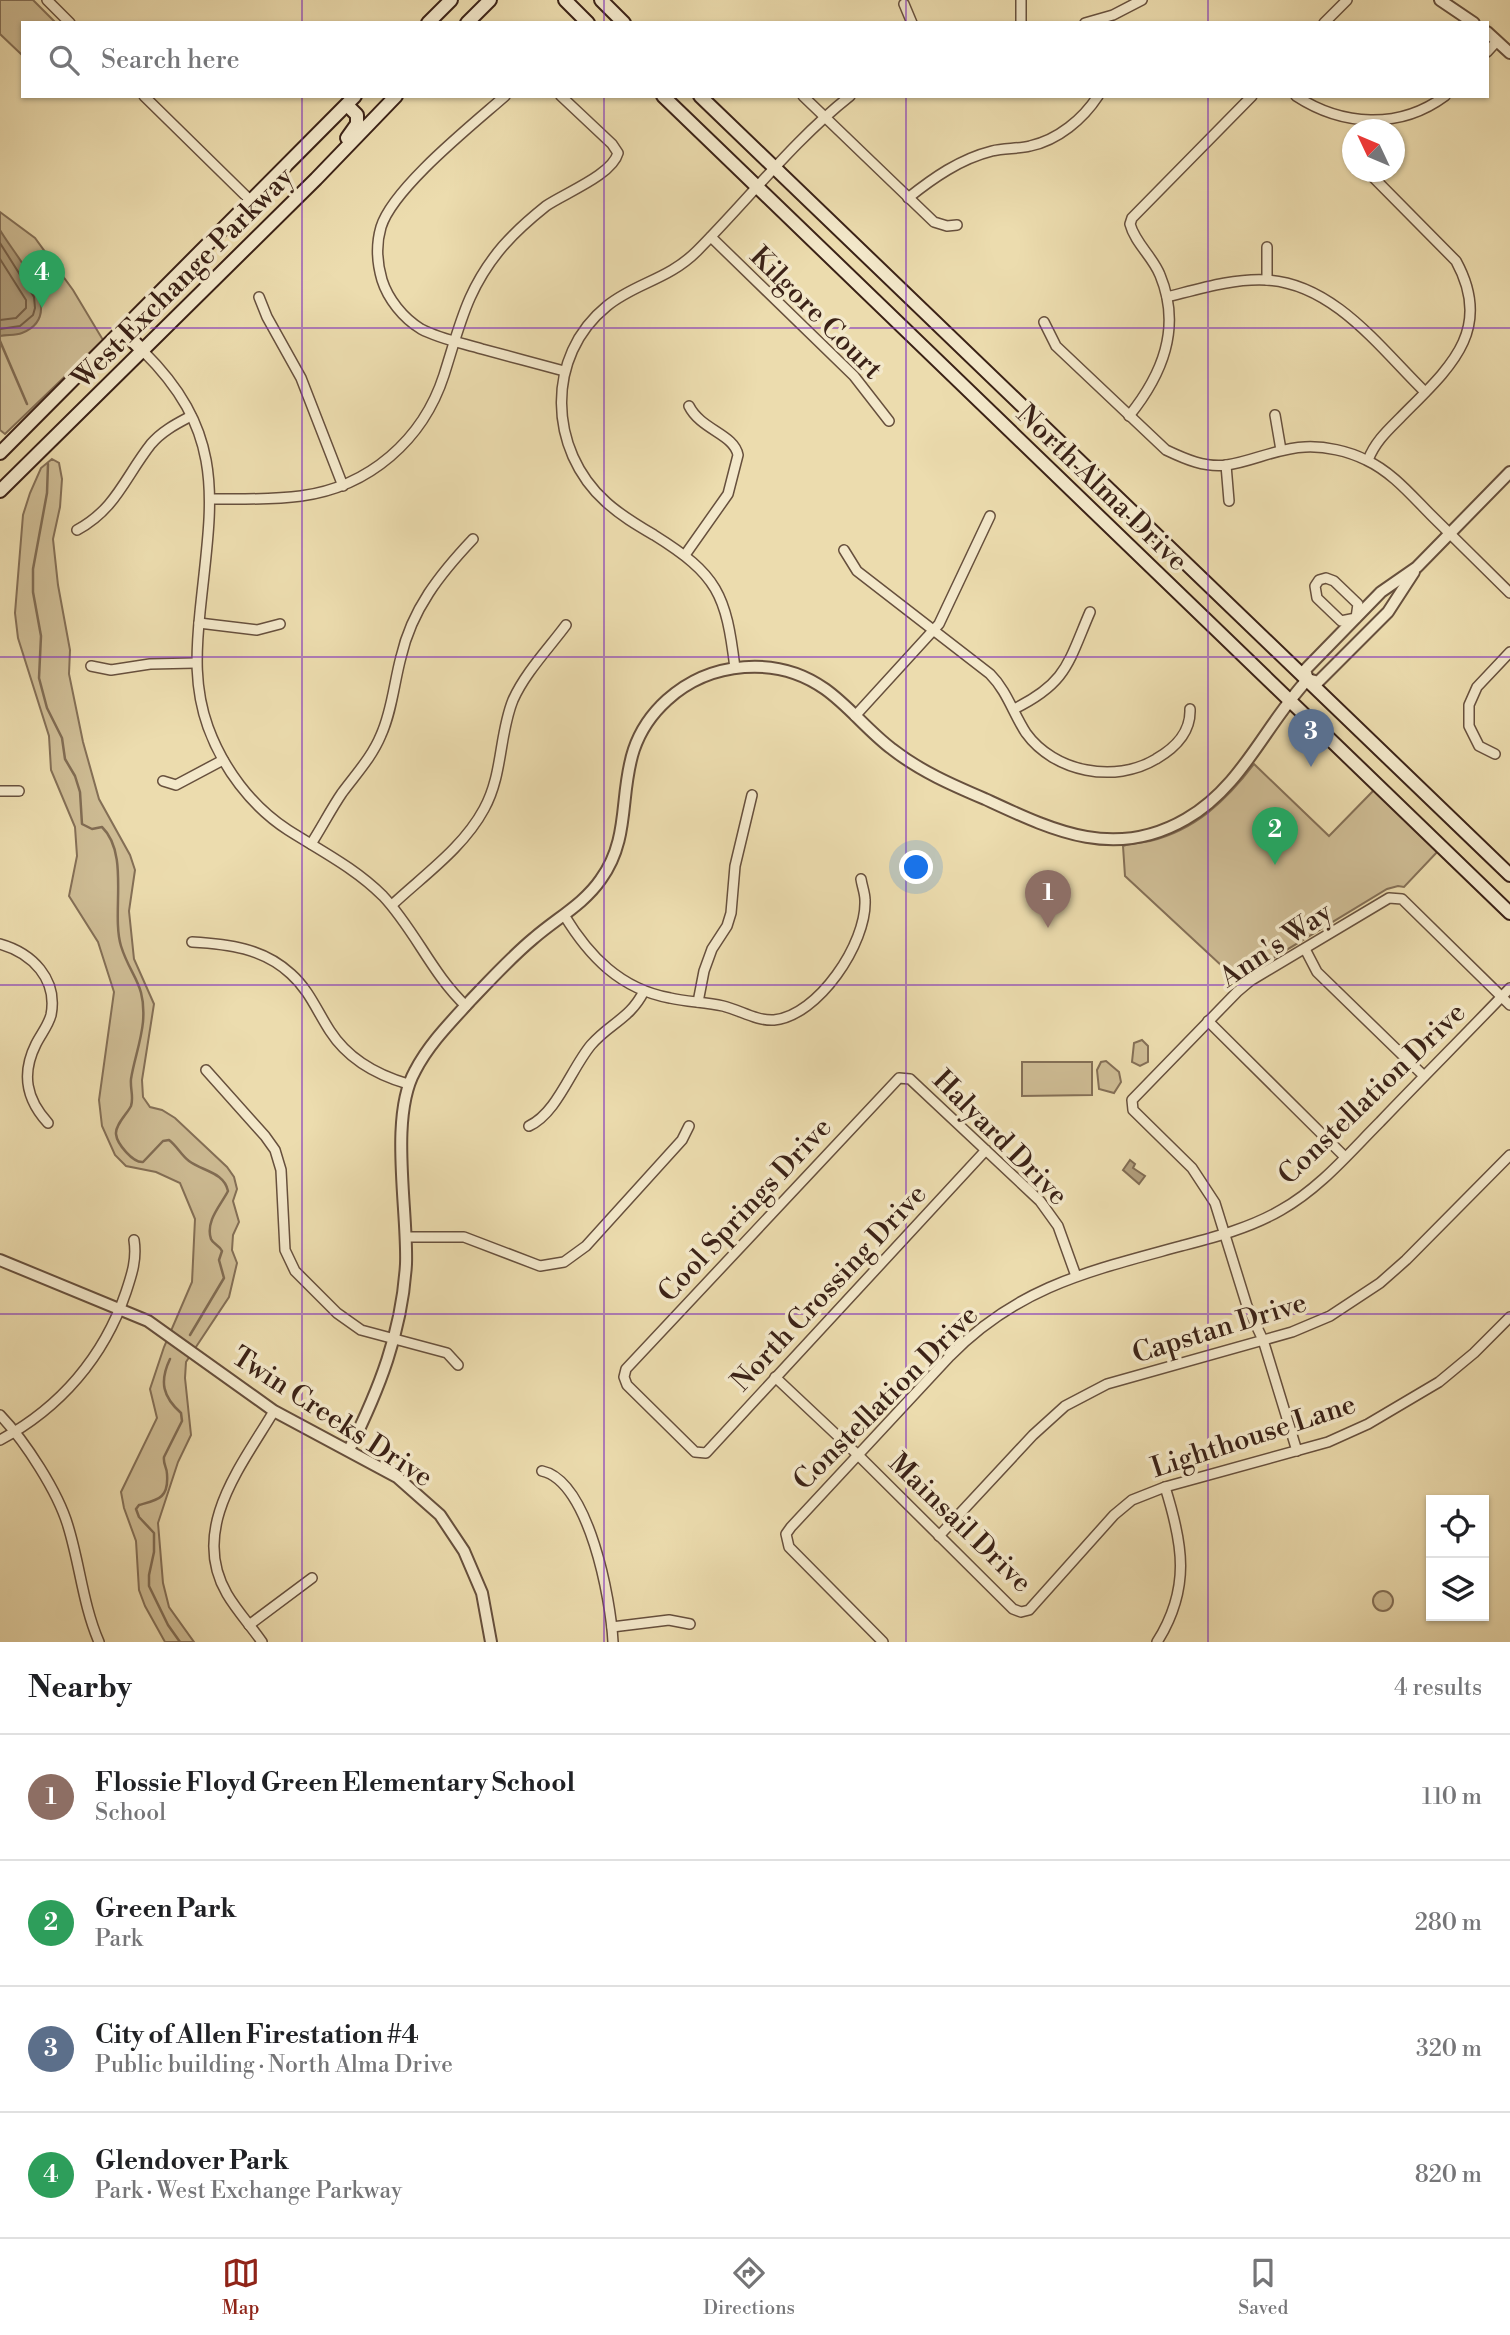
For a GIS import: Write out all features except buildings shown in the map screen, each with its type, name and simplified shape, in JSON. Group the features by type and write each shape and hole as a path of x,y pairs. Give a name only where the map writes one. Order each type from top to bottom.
{"main road":[{"path":"430,21 451,0"},
{"path":"469,21 490,0"},
{"path":"565,0 586,21"},
{"path":"601,0 622,21"},
{"name":"West Exchange Parkway","path":"0,491 300,195 394,98"},
{"name":"North Alma Drive","path":"665,98 1510,913"},
{"name":"North Alma Drive","path":"702,98 1510,876"},
{"path":"300,195 311,176 357,124 351,101"},
{"name":"West Exchange Parkway","path":"1,449 351,101"},
{"path":"122,330 143,351"}],"street":[{"path":"47,0 68,21"},
{"path":"1021,0 1021,21"},
{"path":"1114,19 1142,0"},
{"path":"1326,21 1346,0"},
{"path":"1440,0 1471,21"},
{"path":"904,4 911,21"},
{"path":"1489,34 1510,53"},
{"path":"1489,50 1497,41"},
{"path":"146,98 251,201"},
{"path":"503,98 400,194 385,217 379,238 380,271 391,299 406,317 420,328 453,341 564,371"},
{"path":"211,499 299,497 343,486 385,462 404,444 423,421 439,389 470,295 484,271 524,224 548,204 597,175 617,157 618,153 612,144 563,98"},
{"path":"805,98 934,222 947,226 957,225"},
{"path":"735,668 730,629 722,600 702,571 685,555 611,507 585,480 569,451 563,428 561,391 564,371 575,345 601,311 618,298 669,273 695,253 824,118 848,98"},
{"path":"908,198 934,177 966,160 993,150 1029,146 1061,133 1082,116 1096,98"},
{"path":"1129,416 1160,369 1169,321 1167,297 1160,275 1130,224 1250,98"},
{"path":"1299,98 1342,120"},
{"path":"1390,119 1406,116 1442,98"},
{"path":"1368,460 1378,439 1450,366 1462,348 1469,328 1471,300 1466,279 1456,261 1378,182"},
{"name":"Kilgore Court","path":"710,237 854,376 889,421"},
{"path":"1267,247 1267,280"},
{"path":"1167,297 1242,280 1267,280 1303,288 1323,297 1348,316 1425,392"},
{"path":"259,297 267,317 301,378 343,486"},
{"path":"1044,321 1056,346 1166,450 1188,461 1206,465 1226,465 1281,450 1322,447 1348,452 1368,460 1394,478 1510,593"},
{"path":"143,351 172,382 191,416 205,450 210,473 211,499 195,663 203,709 213,741 238,784 257,805 286,829 358,874 392,905 448,988 466,1006"},
{"path":"685,555 728,494 738,455 733,443 699,421 689,406"},
{"path":"1275,415 1281,450"},
{"path":"77,530 106,510 157,439 170,427 191,416"},
{"path":"1226,465 1229,501"},
{"path":"1308,679 1305,670 1381,593 1417,567 1510,472"},
{"path":"855,716 934,630 948,608 990,516"},
{"path":"311,844 341,794 380,738 388,717 403,647 414,618 438,579 473,539"},
{"path":"844,550 857,571 990,674 1004,690 1026,733 1045,752 1073,767 1100,772 1131,769 1153,761 1164,755 1187,730 1191,720 1190,709"},
{"path":"1308,679 1318,682 1370,631 1401,595 1417,567"},
{"path":"1326,578 1334,580 1358,604 1356,618 1341,621 1317,598 1314,590 1316,583 1326,578"},
{"path":"1014,709 1041,695 1059,678 1090,612"},
{"path":"1356,618 1370,631"},
{"path":"199,623 257,630 280,624"},
{"path":"392,905 465,838 480,816 494,786 513,700 566,625"},
{"path":"1495,754 1479,746 1469,726 1469,705 1477,687 1510,652"},
{"path":"91,666 111,670 150,664 195,663"},
{"path":"349,1450 379,1388 395,1340 402,1300 406,1237 402,1128 408,1084 428,1050 466,1006 507,962 592,891 606,871 616,851 627,768 643,728 655,711 680,689 710,674 735,668 763,667 802,676 824,688 890,748 935,776 1056,831 1102,839 1152,834 1187,819 1206,806 1232,781 1288,700 1308,679"},
{"path":"163,782 176,785 223,760"},
{"path":"0,791 19,791"},
{"path":"698,1002 704,971 712,949 727,926 731,913 735,866 752,795"},
{"path":"564,915 597,960 621,979 644,991 726,1007 765,1020 783,1018 803,1009 838,973 853,948 865,900 861,879"},
{"name":"Ann's Way","path":"1226,1234 1206,1186 1192,1168 1133,1110 1131,1104 1134,1097 1250,981 1389,898 1398,897 1502,997"},
{"path":"192,942 244,948 279,965 310,994 330,1031 348,1052 381,1075 408,1084"},
{"path":"0,944 29,957 46,978 50,990 50,1017 34,1047 28,1072 30,1100 48,1123"},
{"path":"1305,949 1317,972 1424,1076"},
{"name":"Constellation Drive","path":"883,1642 789,1547 786,1539 791,1527 965,1341 1016,1304 1045,1288 1076,1276 1226,1234 1290,1205 1317,1185 1510,988"},
{"path":"528,1126 538,1122 549,1110 591,1045 630,1013 644,991"},
{"path":"1502,997 1510,1005"},
{"path":"1208,1021 1345,1157"},
{"path":"206,1070 275,1150 281,1170 285,1250 295,1271 354,1325 369,1333 447,1353 458,1365"},
{"name":"Halyard Drive","path":"903,1077 910,1079 1050,1213 1061,1233 1076,1276"},
{"name":"Cool Springs Drive","path":"702,1454 692,1450 627,1385 624,1377 626,1369 895,1080 903,1077"},
{"path":"406,1237 464,1237 540,1266 564,1262 586,1246 682,1140 689,1126"},
{"name":"North Crossing Drive","path":"702,1454 708,1451 986,1150"},
{"name":"Capstan Drive","path":"939,1536 1051,1416 1083,1394 1107,1384 1292,1332 1330,1316 1380,1283 1510,1155"},
{"path":"1226,1234 1247,1306 1263,1340 1297,1451"},
{"path":"0,1440 45,1412 84,1371 101,1347 120,1308 134,1266 134,1240"},
{"name":"Twin Creeks Drive","path":"0,1260 120,1308 163,1330 274,1411 397,1477 440,1516 464,1551 477,1577 488,1615 491,1642"},
{"name":"Lighthouse Lane","path":"1025,1612 1125,1504 1142,1494 1328,1442 1368,1424 1420,1394 1460,1365 1510,1317"},
{"name":"Mainsail Drive","path":"775,1377 1013,1609 1025,1612"},
{"path":"262,1642 226,1592 218,1571 215,1524 228,1487 274,1411"},
{"path":"0,1415 15,1432 50,1487 64,1516 96,1641"},
{"path":"541,1471 552,1474 565,1484 585,1522 599,1559 613,1642"},
{"path":"1157,1642 1172,1614 1180,1586 1182,1558 1177,1526 1165,1487"},
{"path":"249,1625 312,1578"},
{"path":"612,1626 669,1620 690,1624"}],"shaded area":[{"path":"0,0 33,0 54,21 21,21 21,54 0,34"},
{"path":"0,212 35,238 73,290 103,340 5,434 0,430"},
{"path":"52,459 59,463 62,479 60,507 53,539 70,650 69,674 83,742 99,799 130,855 135,870 129,911 134,959 154,1004 142,1080 143,1097 150,1107 175,1118 227,1167 234,1177 237,1189 233,1201 239,1222 233,1235 232,1250 237,1263 229,1297 186,1362 191,1435 178,1462 158,1523 163,1583 169,1607 194,1642 165,1642 145,1606 139,1590 136,1541 121,1492 157,1418 150,1389 164,1347 192,1282 195,1219 180,1183 156,1172 126,1166 115,1155 102,1126 99,1100 114,992 98,942 69,896 77,856 75,827 51,770 49,736 18,638 15,613 23,515 41,468"},
{"path":"1254,764 1329,836 1375,789 1439,850 1404,887 1387,889 1237,980 1125,876 1123,846 1166,836 1196,821 1233,790"},
{"path":"1142,1040 1148,1046 1148,1062 1140,1066 1132,1062 1134,1043"},
{"path":"1106,1061 1119,1072 1121,1082 1114,1093 1099,1089 1097,1070 1101,1062"},
{"path":"1022,1062 1092,1062 1092,1095 1022,1096"},
{"path":"1383,1591 1390,1594 1393,1601 1390,1608 1383,1611 1376,1608 1373,1601 1376,1594"}],"water":[{"path":"0,230 34,284 40,299 41,312 35,324 22,333 0,336"},
{"path":"1130,1160 1135,1164 1133,1168 1145,1176 1139,1184 1123,1170"}],"waterway":[{"path":"0,341 27,404"},
{"path":"48,464 47,493 33,569 33,592 41,636 39,678 47,708 62,738 65,759 80,792 82,824 92,829 102,827 115,852 118,868 118,933 142,998 142,1029 131,1079 132,1103 117,1127 116,1134 126,1152 143,1162 163,1141 169,1140 189,1161 222,1180 228,1191 210,1226 212,1241 222,1251 219,1260 224,1278 190,1335"},
{"path":"170,1359 165,1375 165,1389 170,1401 181,1413 182,1421 164,1457 167,1472 164,1493 156,1500 139,1505 136,1509 139,1517 154,1533 149,1586 168,1625 180,1642"}],"place":[{"name":"Glendover Park","path":"42,308"},
{"name":"City of Allen Firestation #4","path":"1311,767"},
{"name":"Green Park","path":"1275,865"},
{"name":"Flossie Floyd Green Elementary School","path":"1048,928"}]}
